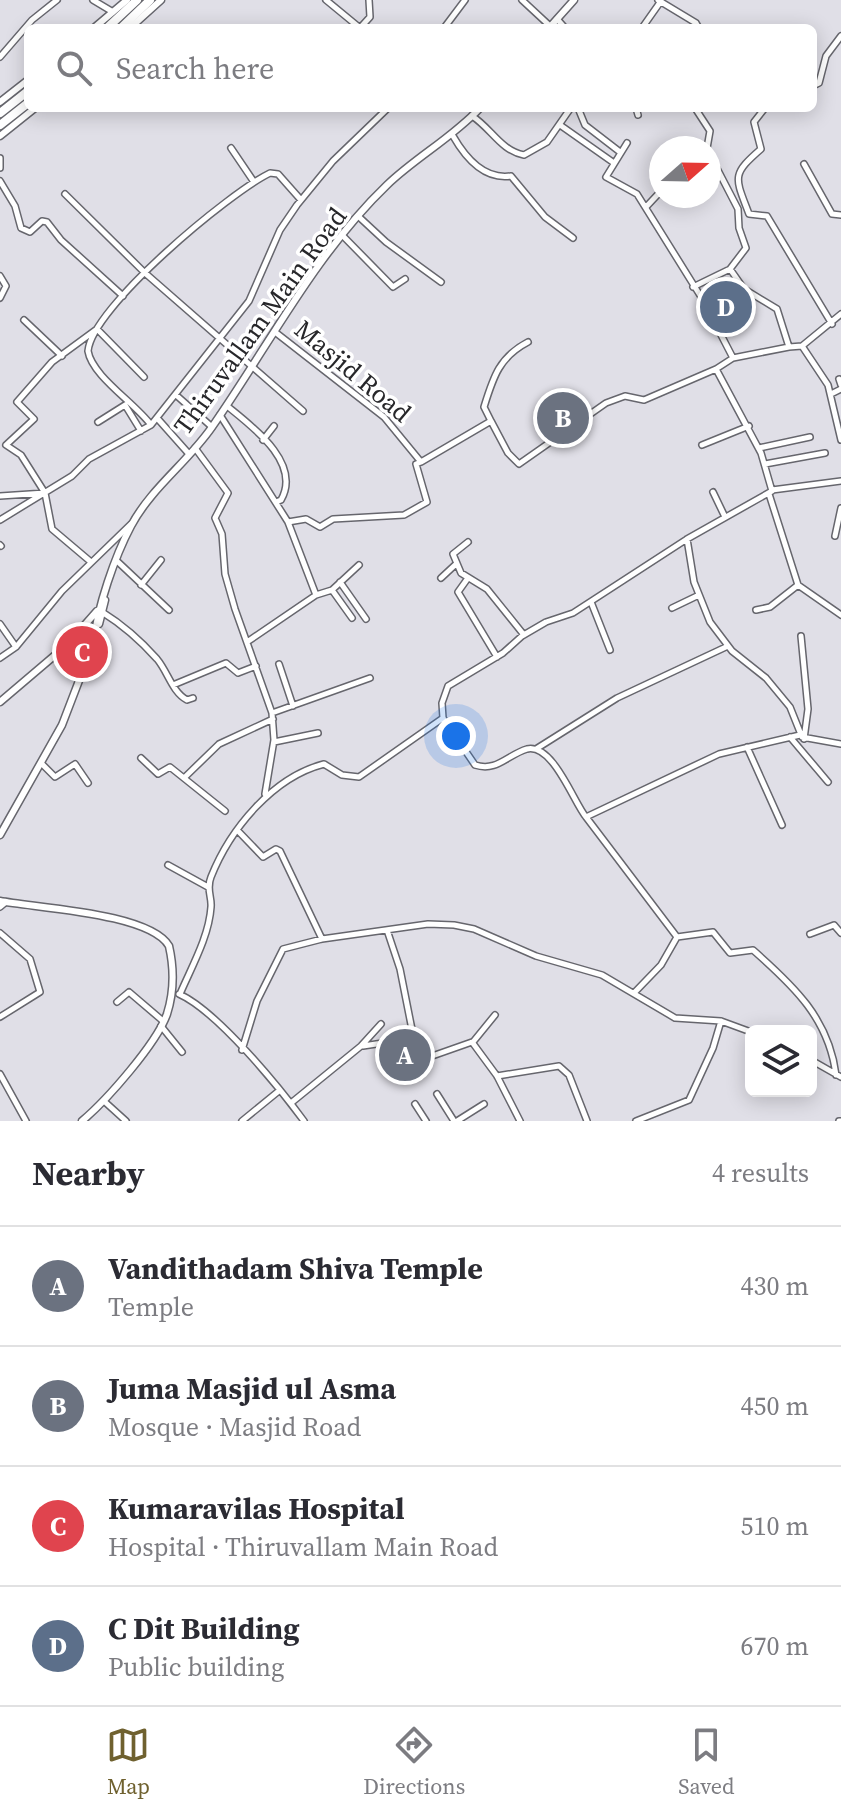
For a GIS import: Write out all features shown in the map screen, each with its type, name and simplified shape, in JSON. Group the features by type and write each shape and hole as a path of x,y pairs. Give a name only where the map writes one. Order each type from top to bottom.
{"highway":[{"path":"111,24 137,0"},
{"path":"125,24 150,0"},
{"path":"0,113 24,94"},
{"path":"0,125 24,106"}],"main road":[{"path":"99,24 127,0"},
{"path":"134,24 161,0"},
{"path":"552,24 574,0"},
{"path":"0,102 24,83"},
{"path":"0,136 30,112"},
{"name":"Thiruvallam Main Road","path":"0,835 62,725 94,641 100,612 132,524 212,427 358,216 387,185 453,136 476,112"},
{"path":"0,702 67,645 100,612"},
{"path":"2,903 111,918 160,936 169,946 176,994 162,1023 105,1102 82,1121"}],"street":[{"path":"29,24 57,0"},
{"path":"93,0 113,12"},
{"path":"326,0 355,24"},
{"path":"364,24 370,17 369,0"},
{"path":"447,24 465,0"},
{"path":"522,0 546,24"},
{"path":"645,24 659,1 693,24"},
{"path":"557,19 561,24"},
{"path":"0,57 24,29"},
{"path":"817,84 826,56 841,36"},
{"path":"0,520 45,493 89,459 151,425 249,301 280,230 301,200 343,151 384,112"},
{"path":"472,116 493,129 504,146 521,155 544,145 569,112"},
{"path":"575,112 585,125 620,152"},
{"path":"698,112 710,131 710,136"},
{"path":"762,112 754,122 761,149 737,173 749,214 767,216 832,324"},
{"path":"560,125 614,163"},
{"path":"453,136 464,155 487,173 500,178 511,176 545,217 573,238"},
{"path":"627,143 606,177 637,194 720,329 733,358"},
{"path":"231,148 254,182"},
{"path":"0,158 0,168"},
{"path":"804,164 832,214 841,215"},
{"path":"91,562 52,529 45,493 21,455 6,445 34,419 17,402 52,362 97,329 145,273 208,215 254,182 274,173 301,200"},
{"path":"693,287 730,269 743,256 746,245 739,228 737,206 721,176"},
{"path":"0,181 15,206 21,228 30,232 42,221 47,222 61,240 124,297"},
{"path":"65,194 145,273 303,411"},
{"path":"646,207 649,204"},
{"path":"358,216 386,242 441,282"},
{"path":"343,236 393,287 405,279"},
{"path":"730,269 744,289 777,309 789,347"},
{"path":"0,276 6,286 0,298"},
{"path":"528,342 507,353 494,375 484,407 508,453 519,464 606,403 625,396 644,400 716,369 733,358 802,346 841,314"},
{"path":"24,320 62,356"},
{"path":"97,329 144,377"},
{"path":"97,329 88,346 90,360 139,407 151,425"},
{"name":"Masjid Road","path":"275,332 335,382 384,417 421,462"},
{"path":"802,346 831,394 841,440"},
{"path":"716,369 759,448 798,585 841,615"},
{"path":"831,394 840,384"},
{"path":"176,395 212,427"},
{"path":"98,422 125,405 141,431"},
{"path":"227,406 281,457 287,483 281,500 276,502"},
{"path":"220,415 288,522 316,595"},
{"path":"157,418 192,451 228,493 215,518 223,534 225,574 272,716 273,742 265,795"},
{"path":"288,522 306,519 320,527 333,519 404,515 427,502 416,464 491,421"},
{"path":"263,440 274,426"},
{"path":"702,445 749,426"},
{"path":"759,448 810,437"},
{"path":"765,464 825,453"},
{"path":"677,937 586,817 563,775 535,750 527,749 493,767 475,765 443,718 442,703 448,686 497,657 524,635 591,602 687,539 771,492 841,481"},
{"path":"713,492 725,517"},
{"path":"0,496 45,493"},
{"path":"835,536 841,508"},
{"path":"0,658 16,647 91,562 132,524"},
{"path":"687,539 699,595 710,622 728,646 766,678 790,707 802,737"},
{"path":"468,542 454,552 455,565 468,578 487,589 524,635"},
{"path":"141,585 161,560"},
{"path":"118,562 169,610"},
{"path":"247,642 316,595 332,590 359,565"},
{"path":"441,578 455,565"},
{"path":"468,578 458,592 497,657"},
{"path":"340,582 366,619"},
{"path":"756,610 770,607 798,585"},
{"path":"332,590 352,618"},
{"path":"672,608 699,595"},
{"path":"591,602 610,650"},
{"path":"100,612 141,641 183,698 193,698"},
{"path":"0,624 16,647"},
{"path":"801,636 808,709 802,737"},
{"path":"535,750 617,698 728,646"},
{"path":"173,685 226,663 238,673 256,666"},
{"path":"279,664 293,706"},
{"path":"184,778 219,744 293,706 370,678"},
{"path":"304,1121 280,1090 202,1009 176,994 200,947 211,906 208,887 219,861 265,795 302,769 324,764 342,775 359,777 443,718"},
{"path":"273,742 318,733"},
{"path":"790,737 828,782"},
{"path":"586,817 719,754 790,737 841,744"},
{"path":"747,747 782,825"},
{"path":"141,758 158,774 170,767 225,811"},
{"path":"41,763 55,777 75,764 88,783"},
{"path":"239,832 263,857 276,849 280,851 322,939"},
{"path":"168,865 208,887"},
{"path":"242,1050 257,1001 281,951 322,939 428,924 474,929 536,956 602,975 675,1018 721,1021 745,1030"},
{"path":"810,934 834,925 841,933"},
{"path":"387,930 400,969 421,1075"},
{"path":"677,937 712,932 730,953 755,951 807,1000 830,1042 838,1062 839,1076"},
{"path":"0,933 30,959 40,992 0,1017"},
{"path":"634,993 661,965 677,937"},
{"path":"117,1002 129,992 162,1023 182,1052"},
{"path":"418,1061 472,1042 495,1015"},
{"path":"636,1121 689,1100 713,1048 721,1021"},
{"path":"291,1103 359,1048 381,1024"},
{"path":"359,1048 396,1041"},
{"path":"472,1042 497,1076 520,1121"},
{"path":"817,1063 839,1076"},
{"path":"497,1076 559,1066 569,1075 587,1121"},
{"path":"0,1074 26,1121"},
{"path":"242,1121 280,1090"},
{"path":"437,1094 456,1121 484,1104"},
{"path":"105,1102 126,1121"},
{"path":"415,1104 426,1121"}],"place":[{"name":"C Dit Building","path":"726,307"},
{"name":"Juma Masjid ul Asma","path":"563,418"},
{"name":"Kumaravilas Hospital","path":"82,652"},
{"name":"Vandithadam Shiva Temple","path":"405,1055"}]}
